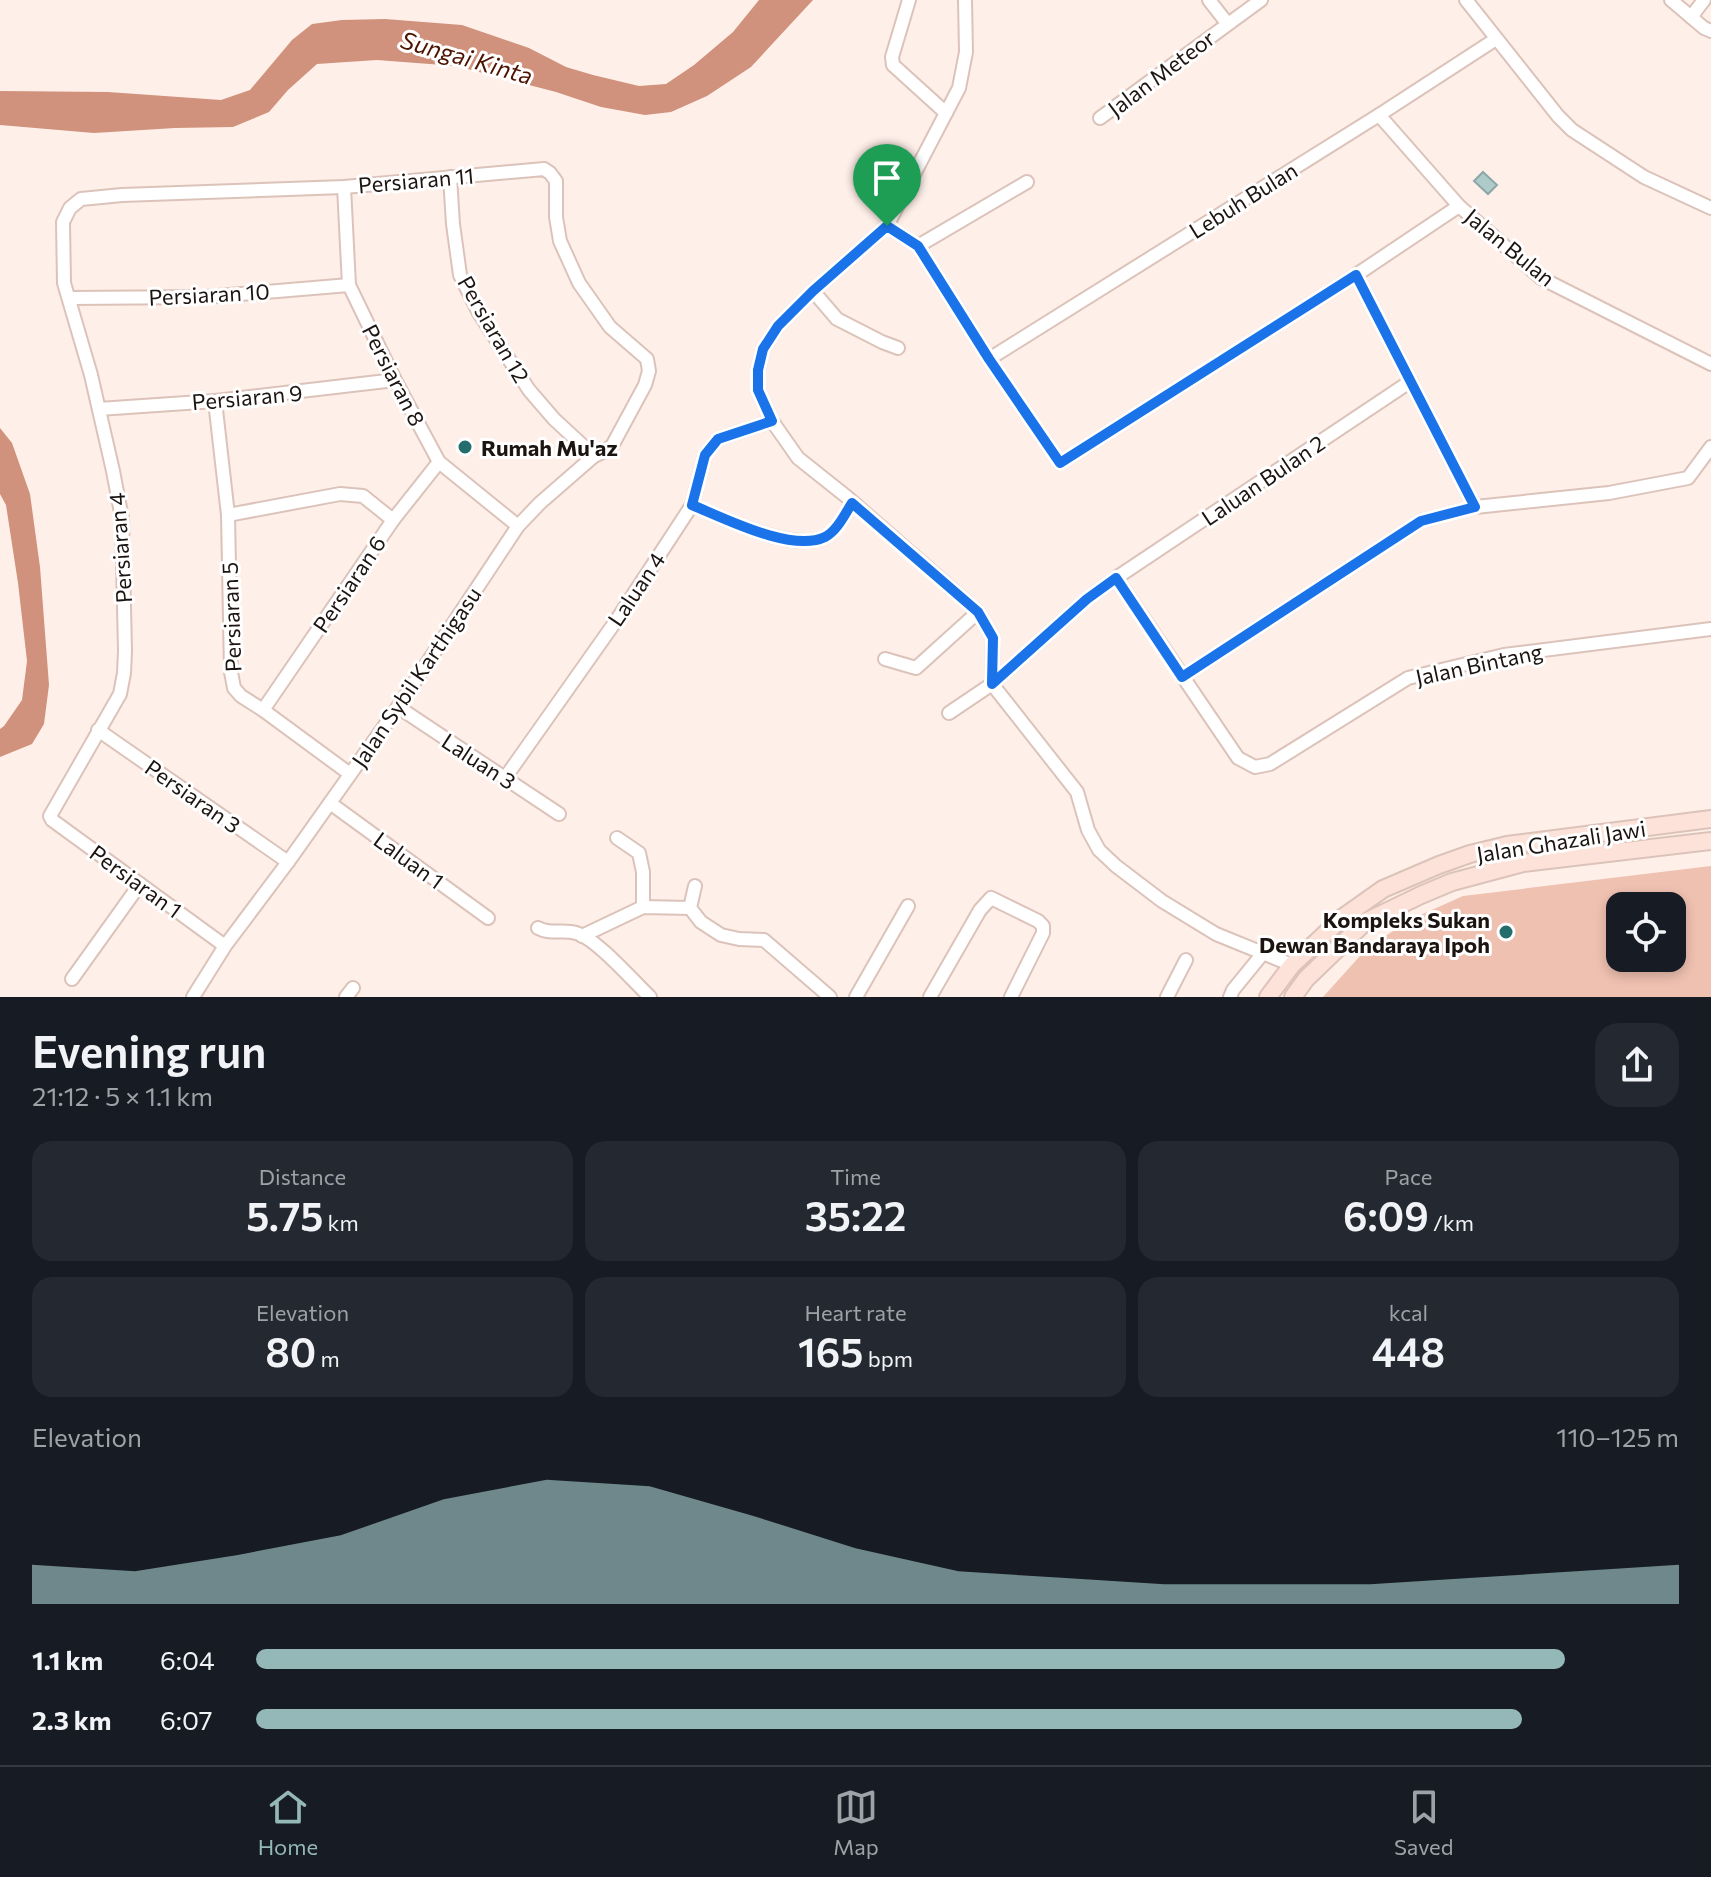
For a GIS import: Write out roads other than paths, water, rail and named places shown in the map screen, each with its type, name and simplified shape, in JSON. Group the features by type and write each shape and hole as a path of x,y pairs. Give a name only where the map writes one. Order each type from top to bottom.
{"main road":[{"name":"Jalan Ghazali Jawi","path":"1268,997 1292,965 1342,918 1383,889 1449,861 1507,845 1711,819"},
{"path":"1684,822 1689,828 1711,827"},
{"name":"Jalan Ghazali Jawi","path":"1293,997 1306,979 1365,922 1452,882 1523,863 1711,841"},
{"path":"1292,965 1307,964 1346,930 1365,922"}],"street":[{"path":"909,0 892,57 893,65 946,113"},
{"path":"965,0 966,52 959,88 887,226 778,326 763,349 758,370 758,390 772,421 798,458 978,612 993,638 992,684 1077,792 1088,830 1099,850 1162,901 1216,934 1292,965"},
{"path":"1209,0 1227,23"},
{"name":"Jalan Meteor","path":"1100,118 1261,0"},
{"path":"1466,0 1572,130 1644,177 1711,208"},
{"path":"1671,0 1711,31"},
{"path":"1691,17 1704,0"},
{"name":"Lebuh Bulan","path":"989,359 1496,39"},
{"name":"Jalan Bulan","path":"1379,115 1459,206 1541,278 1711,364"},
{"name":"Persiaran 11","path":"63,222 70,208 81,199 344,187 544,169 556,181 560,241 579,283 610,327 647,359 649,371"},
{"name":"Persiaran 12","path":"450,177 460,275 479,313 529,390 554,419 594,456"},
{"path":"918,246 1027,182"},
{"name":"Persiaran 8","path":"344,187 349,285 395,380 439,462 518,526"},
{"path":"887,226 918,246 989,359 1060,463 1459,206"},
{"name":"Persiaran 4","path":"51,812 120,694 125,651 122,518 99,409 64,283 63,222"},
{"path":"1356,275 1475,507"},
{"name":"Persiaran 10","path":"69,298 206,297 349,285"},
{"path":"813,291 837,319 898,348"},
{"name":"Jalan Sybil Karthigasu","path":"193,997 225,946 398,707 518,526 594,456 612,446 645,385 649,371"},
{"name":"Persiaran 9","path":"99,409 215,401 395,380"},
{"name":"Laluan Bulan 2","path":"949,713 992,684 1087,599 1116,578 1411,381"},
{"name":"Persiaran 5","path":"215,401 228,515 231,672 234,688 350,774"},
{"name":"Laluan 4","path":"505,778 618,618 692,505 705,455 718,439 772,421"},
{"path":"1116,578 1182,677 1421,521 1475,507 1609,493 1688,478 1711,447"},
{"name":"Persiaran 6","path":"263,710 393,520 439,462"},
{"path":"228,515 340,494 363,496 393,520"},
{"path":"692,505 788,540 815,540 833,532 852,503"},
{"path":"885,659 916,668 978,612"},
{"name":"Jalan Bintang","path":"1182,677 1238,758 1255,767 1270,764 1408,678 1504,655 1711,629"},
{"name":"Laluan 3","path":"398,707 559,814"},
{"name":"Persiaran 3","path":"98,730 288,862"},
{"name":"Laluan 1","path":"330,803 488,918"},
{"name":"Persiaran 1","path":"51,812 52,820 225,946"},
{"path":"617,838 639,853 643,872 643,907"},
{"path":"72,979 140,884"},
{"path":"690,908 695,886"},
{"path":"930,997 980,910 991,898 1043,926 1043,933 1011,997"},
{"path":"856,997 908,906"},
{"path":"582,936 643,907 690,908"},
{"path":"690,908 701,922 721,935 764,940 830,997"},
{"path":"538,928 547,933 577,933 582,936 650,997"},
{"path":"1230,997 1264,952"},
{"path":"1167,997 1186,960"}],"water":[{"name":"Sungai Kinta","path":"759,0 813,0 751,67 707,96 671,112 645,115 601,107 456,66 377,60 317,64 269,112 233,127 94,133 0,125 0,91 108,92 221,100 250,90 292,40 312,24 342,20 385,19 462,25 529,48 566,67 593,75 639,86 666,84 733,32"},
{"path":"0,428 12,443 30,494 40,567 49,685 44,724 32,744 0,757 0,729 22,700 27,661 6,505 0,494"}],"place":[{"name":"Rumah Mu'az","path":"465,447"},
{"name":"Kompleks Sukan Dewan Bandaraya Ipoh","path":"1506,932"}]}
